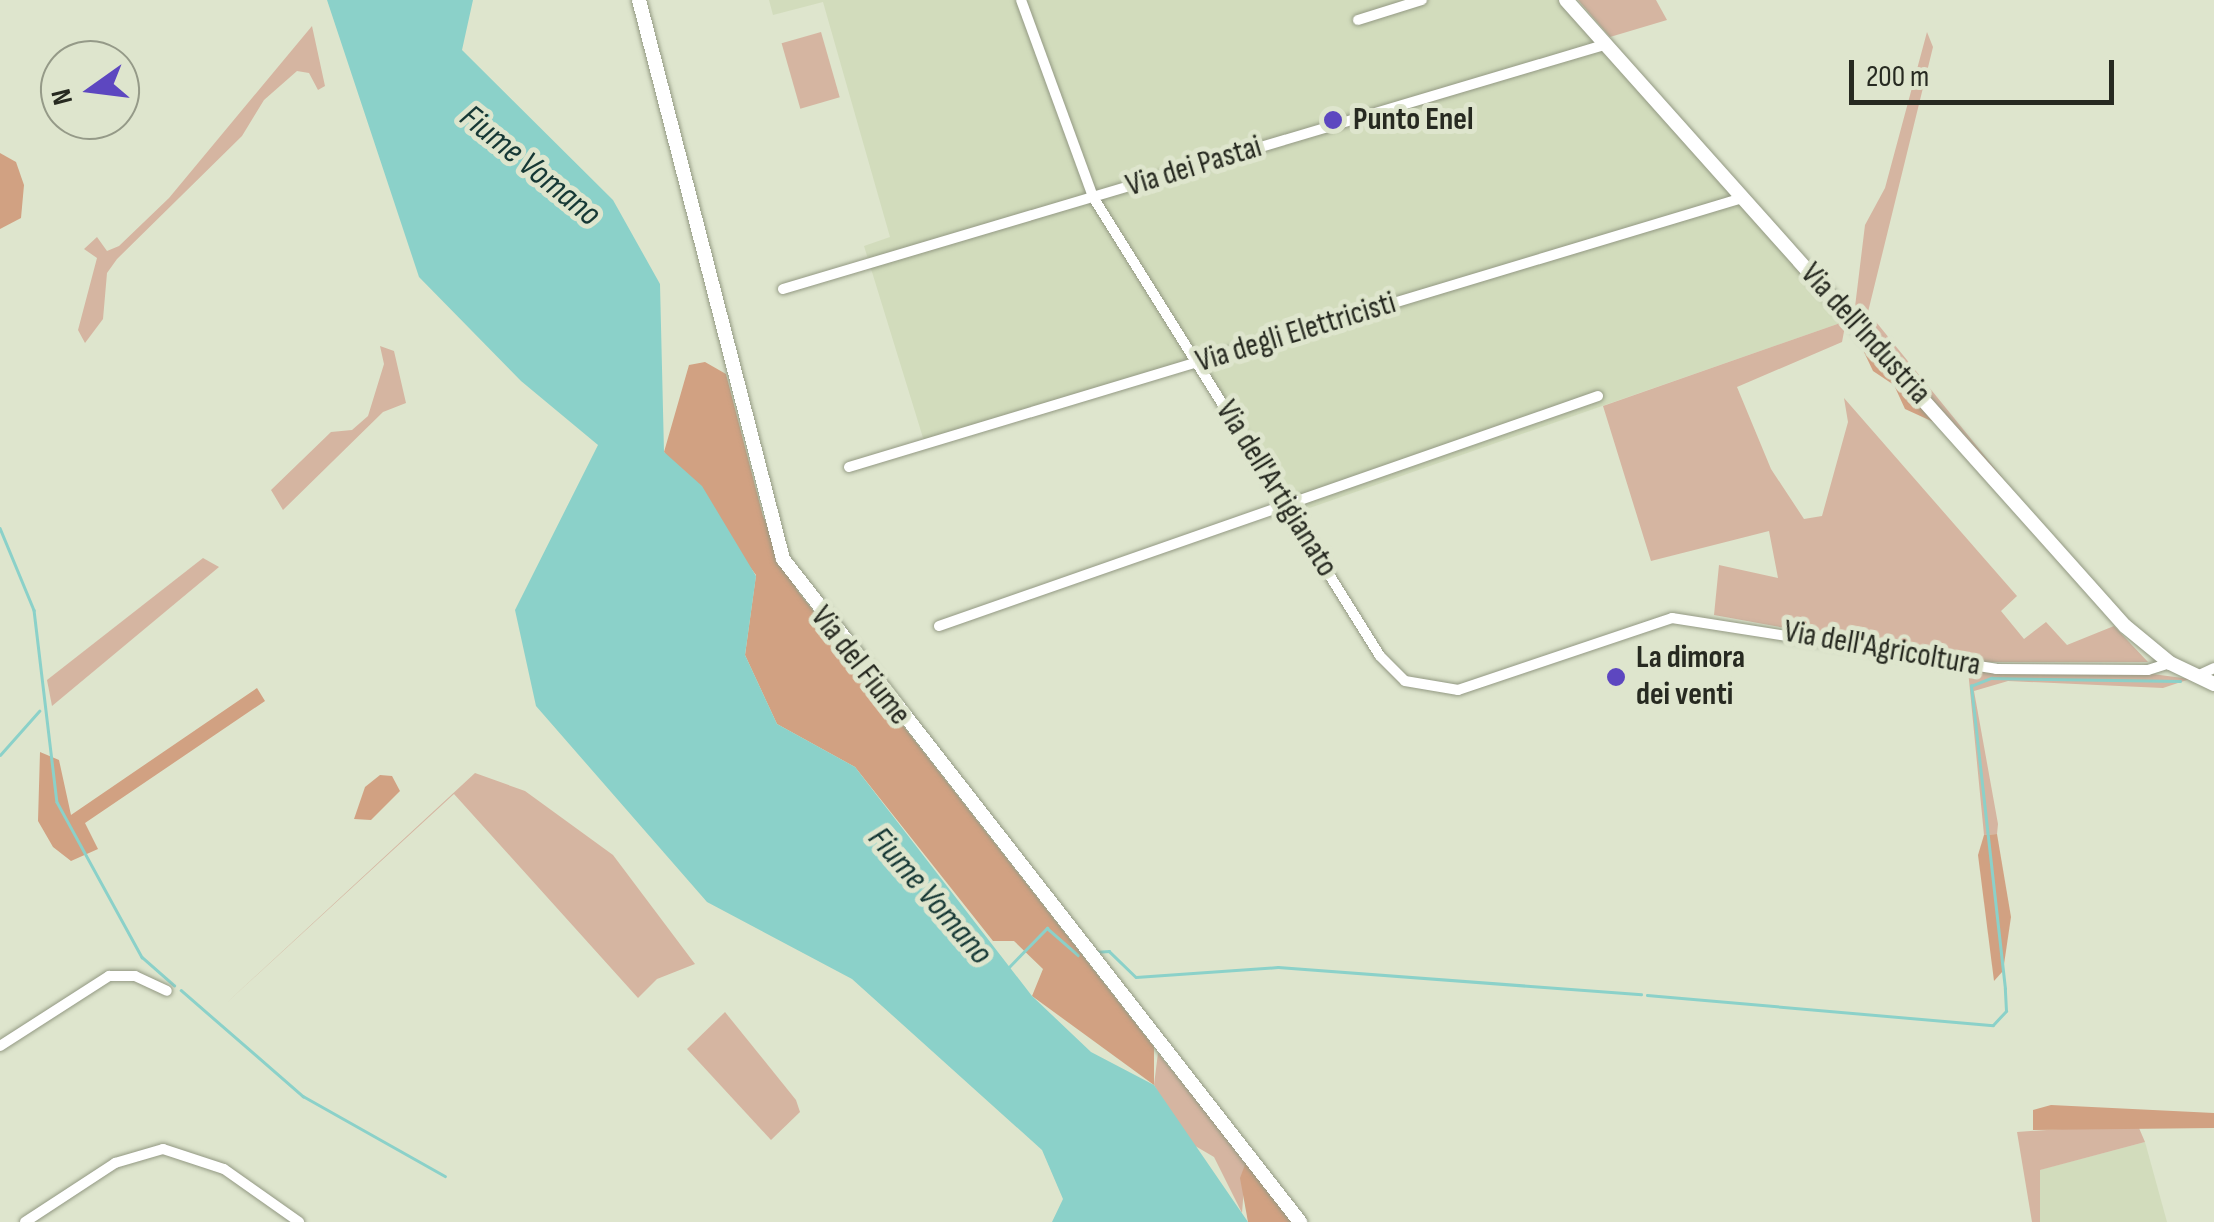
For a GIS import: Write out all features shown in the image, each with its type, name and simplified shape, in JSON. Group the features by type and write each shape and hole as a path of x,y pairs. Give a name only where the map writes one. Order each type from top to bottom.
{"street":[{"name":"Via del Fiume","path":"639,0 783,559 1300,1222"},
{"name":"Via dell'Artigianato","path":"1021,0 1092,198 1380,656 1426,690"},
{"path":"1358,20 1422,0"},
{"name":"Via dell'Industria","path":"1566,0 2124,626 2170,662 2214,684"},
{"name":"Via dei Pastai","path":"783,289 1604,45"},
{"name":"Via degli Elettricisti","path":"849,468 1742,198"},
{"path":"938,626 1598,396"},
{"name":"Via dell'Agricoltura","path":"1426,690 1458,690 1672,618 1996,670 2148,670 2170,662"},
{"path":"2197,676 2214,668"},
{"path":"0,1046 109,976 136,976 167,992"},
{"path":"25,1222 115,1163 157,1149 216,1165 299,1222"}],"shaded area":[{"path":"769,0 1564,0 1846,321 1301,511 1197,361 924,441 864,246 890,237 823,2 773,15"},
{"path":"1578,0 1656,0 1667,20 1610,37"},
{"path":"312,26 325,86 318,90 309,73 297,71 264,100 242,136 117,259 107,273 103,319 85,343 78,330 97,258 84,249 97,237 107,251 119,246 169,198"},
{"path":"821,32 840,97 800,109 782,43"},
{"path":"1927,32 1933,47 1868,312 2010,487 1854,315 1865,225 1885,188"},
{"path":"0,153 16,162 24,185 21,218 0,229"},
{"path":"1846,321 1842,342 1737,387 1771,469 1804,519 1822,516 1848,422 1844,398 2017,596 2001,611 2024,639 2046,622 2067,645 2114,626 2148,662 1970,662 1714,615 1719,565 1778,578 1769,531 1651,561 1603,406"},
{"path":"1854,331 1940,425 1905,409 1894,385 1873,371"},
{"path":"380,346 394,351 406,403 383,412 283,510 271,490 331,432 352,430 368,416 384,364"},
{"path":"705,362 726,374 763,516 797,590 1154,1047 1154,1085 1032,996 1043,969 1014,941 993,941 855,767 777,724 745,655 756,575 664,452 689,365"},
{"path":"203,558 219,567 52,706 47,680"},
{"path":"1968,670 2145,673 2190,679 2163,688 2008,681 1974,691 1998,824 1997,834 1984,835"},
{"path":"257,688 265,701 85,823 98,849 71,861 53,847 38,821 40,752 59,760 71,815"},
{"path":"475,773 525,791 613,855 695,964 657,979 638,998 454,794 221,1008"},
{"path":"380,775 392,776 400,791 371,820 354,819 365,787"},
{"path":"1997,834 2011,917 2003,971 1994,981 1978,855 1984,835"},
{"path":"725,1012 796,1100 800,1112 771,1140 687,1049"},
{"path":"1158,1053 1246,1162 1242,1213 1214,1157 1185,1140 1154,1085"},
{"path":"2051,1105 2214,1113 2214,1128 2033,1130 2033,1110"},
{"path":"2122,1125 2139,1128 2145,1142 2040,1170 2040,1222 2032,1222 2017,1132"},
{"path":"2145,1142 2167,1222 2040,1222 2039,1170"},
{"path":"1246,1162 1294,1222 1248,1222 1240,1178"}],"water":[{"name":"Fiume Vomano","path":"327,0 473,0 462,50 613,200 660,284 664,452 702,486 756,576 745,655 777,724 855,767 1032,996 1091,1052 1154,1085 1248,1222 1052,1222 1063,1199 1042,1150 852,979 707,902 536,706 515,610 598,445 521,381 419,277"}],"waterway":[{"path":"0,528 34,610 57,802 142,957 174,985"},
{"path":"1647,995 1993,1025 2006,1011 2005,989 1971,686 1991,678 2180,681"},
{"path":"0,755 39,711"},
{"path":"1008,968 1047,928 1078,955"},
{"path":"1095,952 1109,951 1136,977 1278,967 1641,994"},
{"path":"181,990 303,1096 445,1176"}],"place":[{"name":"Punto Enel","path":"1333,120"},
{"name":"La dimora dei venti","path":"1616,677"}]}
